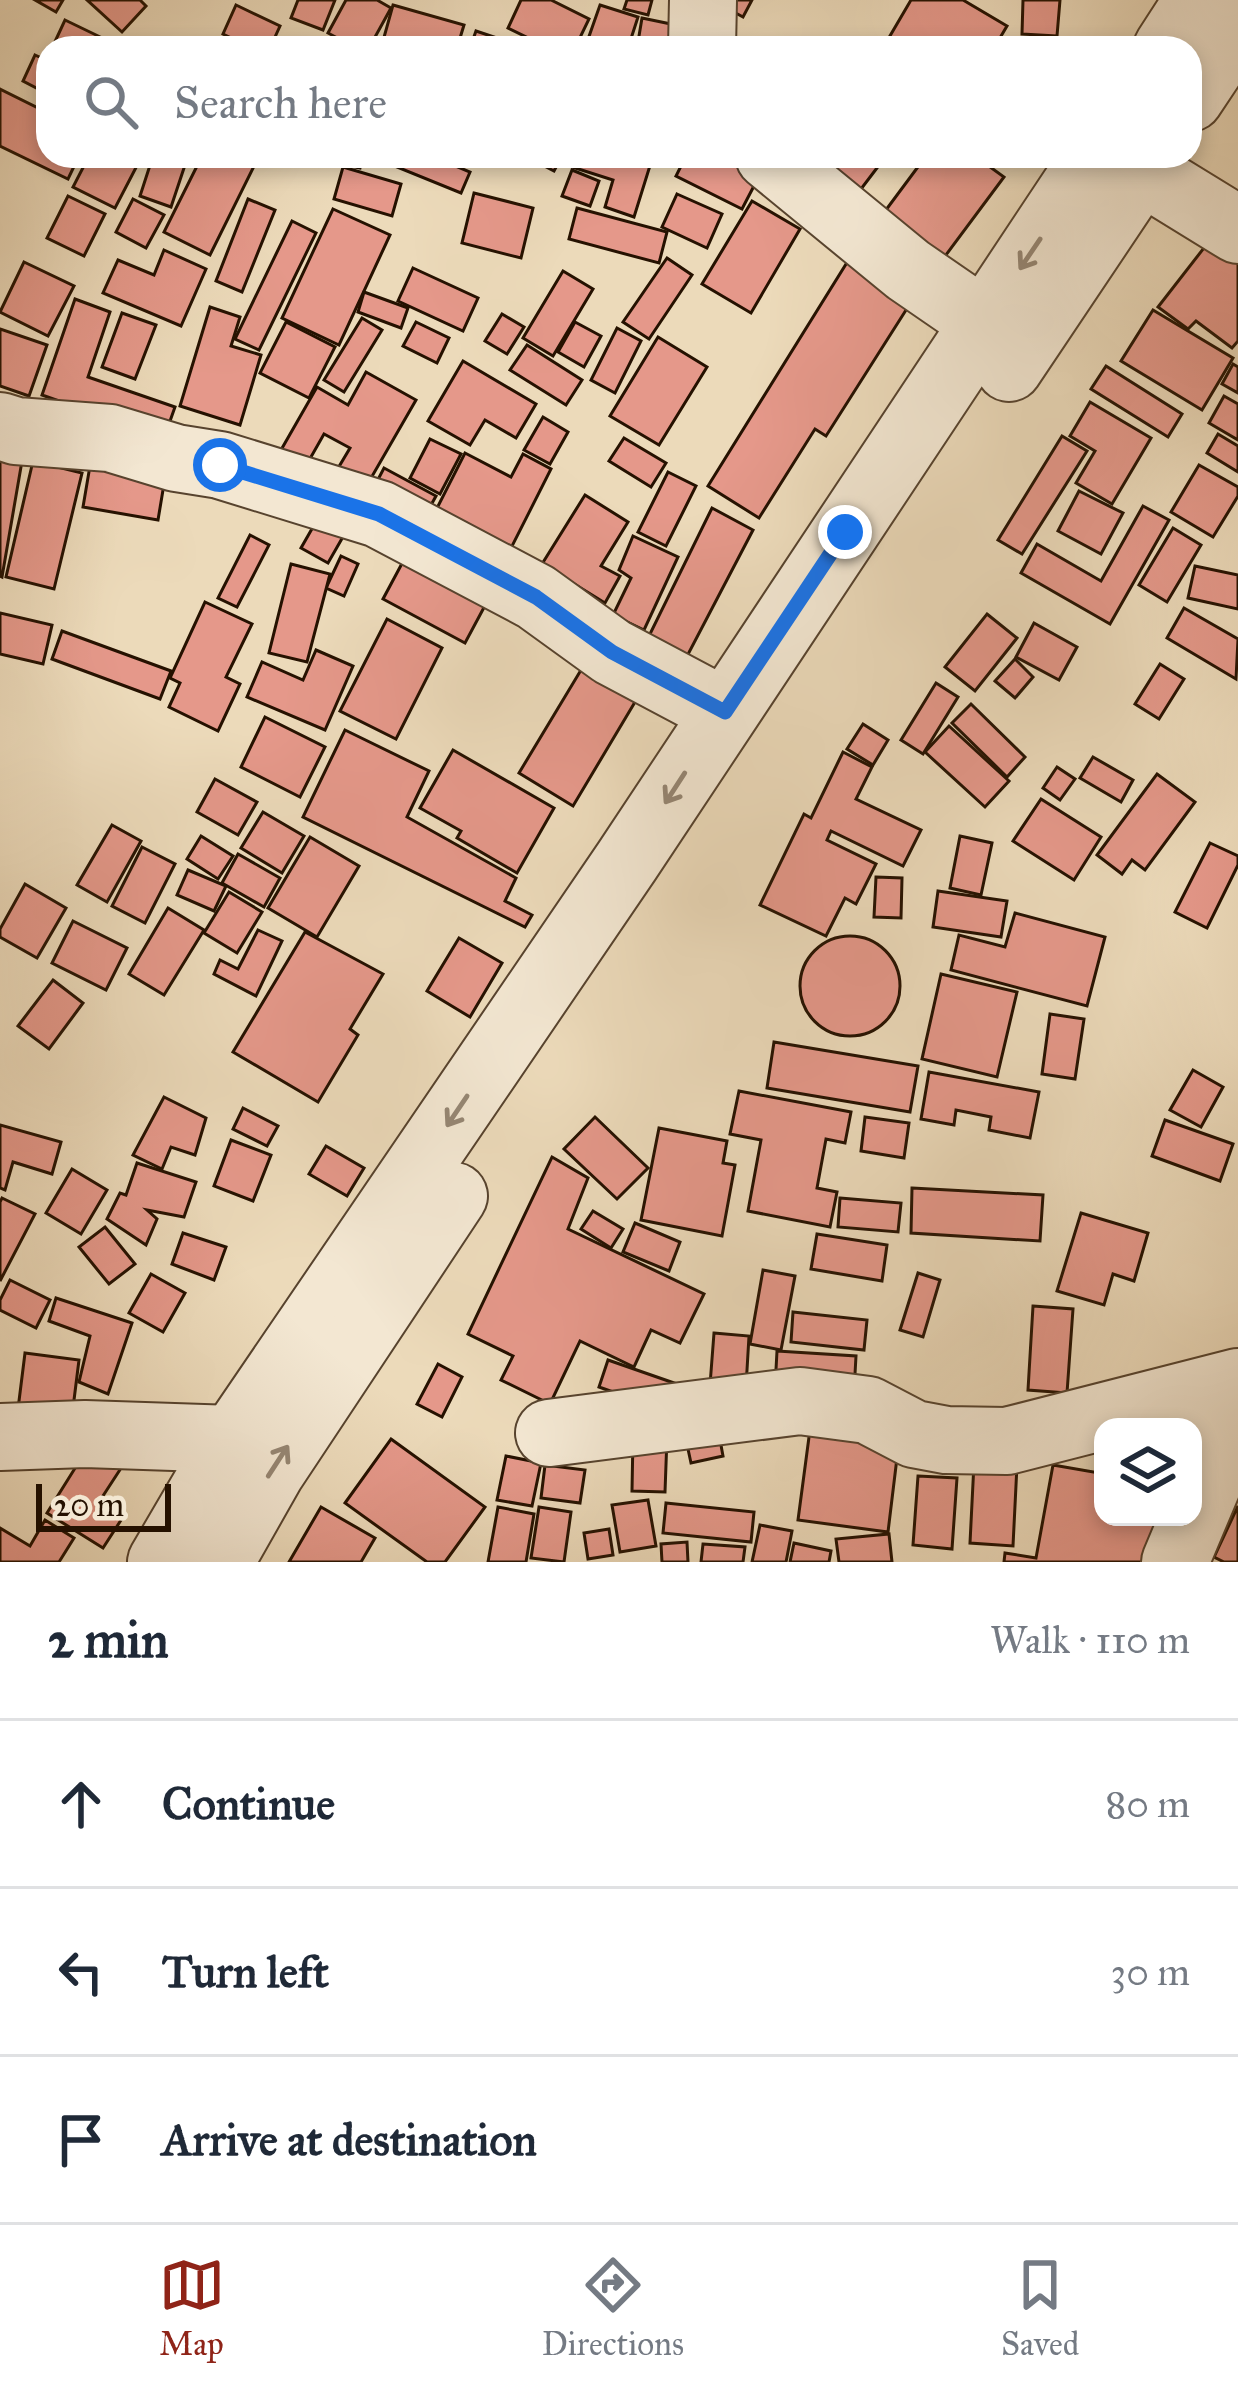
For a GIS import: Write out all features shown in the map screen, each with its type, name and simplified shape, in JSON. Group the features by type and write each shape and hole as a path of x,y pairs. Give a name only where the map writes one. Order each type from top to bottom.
{"street":[{"path":"702,36 703,0"},
{"path":"1175,36 1198,0"},
{"path":"1202,80 1238,26"},
{"path":"784,168 908,270 985,323"},
{"path":"161,1562 233,1438 985,323 1123,168"},
{"path":"220,1562 271,1472 1124,168"},
{"path":"1140,168 1238,230"},
{"path":"0,426 110,438 176,458 220,465 379,514 536,597 612,652 725,712"},
{"path":"549,1433 800,1402 868,1410 914,1434 1007,1441 1238,1382"},
{"path":"1175,1562 1238,1412"},
{"path":"0,1436 233,1438"}],"building":[{"path":"35,0 63,0 56,12"},
{"path":"87,0 140,0 146,6 122,32"},
{"path":"298,0 335,0 323,30 291,18"},
{"path":"346,0 377,0 391,8 376,36 328,33"},
{"path":"521,0 551,0 589,19 581,36 524,36 508,28"},
{"path":"627,0 652,0 648,15 624,9"},
{"path":"712,0 752,0 743,17"},
{"path":"911,0 963,0 1007,26 1001,36 890,36"},
{"path":"1023,0 1060,0 1057,36 1022,34"},
{"path":"236,5 280,26 275,36 223,34"},
{"path":"393,5 464,25 461,36 384,36"},
{"path":"600,5 638,17 632,36 589,36"},
{"path":"642,18 690,28 688,36 639,36"},
{"path":"65,20 98,36 58,36"},
{"path":"35,55 36,55 36,88 23,81"},
{"path":"0,89 36,107 36,163 0,146"},
{"path":"45,168 73,168 68,179"},
{"path":"83,168 136,168 115,208 73,187"},
{"path":"149,168 184,168 171,207 140,196"},
{"path":"196,168 253,168 210,255 164,232"},
{"path":"343,168 401,184 392,216 334,199"},
{"path":"399,168 460,168 470,172 461,193"},
{"path":"575,168 649,168 634,217 605,207 613,180"},
{"path":"680,168 763,168 742,209 676,176"},
{"path":"832,168 877,168 858,193"},
{"path":"917,168 992,168 1004,177 934,271 874,226"},
{"path":"572,170 599,181 590,206 562,196"},
{"path":"474,193 533,208 521,258 462,243"},
{"path":"677,194 722,214 707,248 662,227"},
{"path":"68,196 105,214 84,256 47,238"},
{"path":"133,199 164,215 146,248 116,232"},
{"path":"248,199 275,210 242,292 216,281"},
{"path":"752,201 800,229 751,313 702,284"},
{"path":"577,208 667,232 659,263 569,239"},
{"path":"333,209 390,235 339,345 282,318"},
{"path":"292,221 316,233 259,350 235,339"},
{"path":"1221,226 1238,239 1238,341 1232,348 1196,321 1188,329 1158,307"},
{"path":"856,248 920,288 826,436 815,429 759,518 708,486"},
{"path":"164,250 206,269 181,326 103,293 118,260 154,275"},
{"path":"667,258 692,275 649,339 623,322"},
{"path":"24,262 74,286 48,336 0,312"},
{"path":"413,268 478,298 463,331 398,301"},
{"path":"563,271 593,289 553,356 523,338"},
{"path":"364,292 408,308 401,328 358,312"},
{"path":"75,299 110,312 88,377 175,407 164,438 42,395"},
{"path":"210,307 240,317 231,346 261,355 240,425 180,406"},
{"path":"1153,310 1233,358 1202,410 1121,361"},
{"path":"122,313 156,325 135,379 102,367"},
{"path":"502,314 524,327 507,354 485,341"},
{"path":"362,318 382,330 344,392 324,380"},
{"path":"286,322 335,347 309,398 260,373"},
{"path":"416,322 449,338 437,363 403,346"},
{"path":"575,322 601,336 584,367 558,352"},
{"path":"617,328 641,341 615,393 591,380"},
{"path":"0,329 47,345 29,396 0,386"},
{"path":"658,337 707,367 659,445 610,416"},
{"path":"527,345 582,380 566,405 510,370"},
{"path":"463,361 536,404 516,438 485,420 470,445 428,421"},
{"path":"1233,364 1238,367 1238,393 1222,384"},
{"path":"1106,366 1182,414 1168,437 1091,389"},
{"path":"366,372 416,400 363,492 334,475 350,448 324,434 307,464 281,450 317,387 348,405"},
{"path":"1224,396 1238,404 1238,440 1209,423"},
{"path":"1090,402 1151,438 1112,504 1076,483 1095,451 1070,436"},
{"path":"543,417 568,432 550,464 524,450"},
{"path":"1218,434 1238,446 1238,472 1207,453"},
{"path":"1062,436 1087,451 1022,554 998,540"},
{"path":"624,438 666,463 651,487 609,461"},
{"path":"430,439 461,454 440,494 410,478"},
{"path":"465,453 511,477 523,454 551,469 506,558 431,520"},
{"path":"92,454 167,466 158,520 83,507"},
{"path":"0,457 22,461 2,577 0,576"},
{"path":"33,461 82,473 54,589 6,577"},
{"path":"1199,465 1238,487 1238,496 1213,537 1171,512"},
{"path":"384,468 436,496 425,516 373,489"},
{"path":"668,472 696,486 666,546 638,532"},
{"path":"1079,491 1123,513 1101,554 1058,531"},
{"path":"585,495 628,522 601,566 620,576 605,603 542,564"},
{"path":"1143,506 1169,520 1110,624 1021,573 1037,544 1101,581"},
{"path":"712,508 753,530 684,662 646,642"},
{"path":"317,520 344,535 328,563 301,548"},
{"path":"1173,528 1201,545 1167,602 1139,585"},
{"path":"250,535 269,545 237,607 218,598"},
{"path":"633,536 678,557 644,630 613,615 631,578 619,570"},
{"path":"414,541 496,585 465,643 383,599"},
{"path":"341,556 358,564 344,596 326,588"},
{"path":"291,564 330,574 307,662 269,653"},
{"path":"1195,566 1238,575 1238,609 1188,598"},
{"path":"205,602 252,624 226,677 240,684 218,731 169,707 180,683 170,678"},
{"path":"1184,608 1238,639 1236,679 1167,638"},
{"path":"0,613 52,625 43,664 0,654"},
{"path":"987,614 1017,638 975,691 945,667"},
{"path":"387,619 442,648 396,739 340,711"},
{"path":"1034,623 1077,647 1059,680 1016,657"},
{"path":"62,631 171,671 160,699 52,659"},
{"path":"316,650 353,666 325,730 247,697 262,662 303,680"},
{"path":"1015,659 1033,677 1015,698 995,681"},
{"path":"1160,664 1184,679 1159,719 1135,704"},
{"path":"581,670 635,702 573,806 519,773"},
{"path":"936,683 958,697 923,754 901,740"},
{"path":"971,704 1025,757 1007,777 952,723"},
{"path":"265,717 325,747 300,797 241,767"},
{"path":"863,724 888,740 873,765 847,749"},
{"path":"949,726 1009,781 985,807 925,752"},
{"path":"345,730 429,771 407,817 516,878 505,901 532,915 525,927 303,817"},
{"path":"453,750 554,808 517,873 457,838 461,831 420,808"},
{"path":"843,752 872,767 856,799 921,830 903,866 831,831 827,840 876,864 856,904 845,898 826,936 760,905 804,814 811,818"},
{"path":"1093,757 1133,780 1121,802 1080,778"},
{"path":"1057,767 1075,779 1060,800 1043,788"},
{"path":"1157,774 1195,802 1145,870 1132,860 1122,874 1097,855"},
{"path":"215,779 257,802 238,835 197,812"},
{"path":"1041,799 1101,837 1074,880 1013,841"},
{"path":"263,812 304,836 282,873 241,848"},
{"path":"112,825 141,841 107,902 77,885"},
{"path":"201,836 233,856 218,879 187,859"},
{"path":"960,836 992,843 981,895 950,888"},
{"path":"310,837 359,866 317,937 268,908"},
{"path":"1210,843 1238,856 1238,865 1207,928 1175,912"},
{"path":"142,847 175,864 145,923 112,906"},
{"path":"238,854 280,878 264,907 222,883"},
{"path":"188,870 226,886 214,911 177,895"},
{"path":"876,877 902,878 901,918 874,917"},
{"path":"25,884 66,908 37,958 0,937"},
{"path":"938,891 1007,901 1001,937 933,927"},
{"path":"229,892 262,912 237,953 204,933"},
{"path":"168,908 204,930 164,995 129,974"},
{"path":"1015,913 1105,937 1087,1006 951,970 959,935 1005,947"},
{"path":"73,921 127,948 106,990 52,963"},
{"path":"258,930 282,941 256,996 214,974 220,960 238,969"},
{"path":"305,932 383,974 350,1029 358,1035 318,1102 233,1052"},
{"path":"850,936 878,944 892,958 900,986 892,1014 878,1028 850,1036 822,1028 808,1014 800,986 808,958 822,944"},
{"path":"459,938 502,963 470,1017 427,991"},
{"path":"941,974 1017,992 997,1077 922,1059"},
{"path":"53,980 83,1003 49,1049 18,1026"},
{"path":"1050,1014 1084,1019 1075,1079 1042,1074"},
{"path":"774,1042 918,1066 910,1112 767,1088"},
{"path":"1193,1070 1223,1087 1201,1127 1170,1110"},
{"path":"929,1072 1039,1092 1030,1138 989,1130 991,1117 956,1110 954,1125 921,1119"},
{"path":"739,1091 851,1112 845,1143 826,1139 817,1188 837,1192 830,1227 748,1211 761,1140 730,1134"},
{"path":"164,1097 206,1118 195,1155 171,1147 162,1169 133,1155"},
{"path":"243,1108 278,1126 267,1146 233,1129"},
{"path":"595,1117 648,1168 617,1199 564,1149"},
{"path":"865,1117 909,1123 904,1158 861,1151"},
{"path":"1165,1120 1233,1144 1220,1181 1152,1156"},
{"path":"0,1125 61,1142 52,1174 13,1162 5,1190 0,1188"},
{"path":"659,1128 727,1141 723,1163 735,1165 722,1236 641,1220"},
{"path":"231,1140 271,1155 253,1201 214,1186"},
{"path":"326,1146 364,1168 347,1196 309,1174"},
{"path":"552,1157 588,1178 568,1229 704,1294 680,1343 651,1330 634,1367 580,1341 550,1404 501,1380 513,1356 468,1334"},
{"path":"137,1163 196,1182 184,1217 147,1210 157,1219 146,1245 107,1219 120,1193 126,1195"},
{"path":"72,1169 107,1190 81,1234 46,1213"},
{"path":"912,1188 1043,1195 1040,1241 911,1233"},
{"path":"2,1198 35,1214 0,1281 0,1202"},
{"path":"840,1198 901,1203 898,1232 838,1227"},
{"path":"593,1211 623,1229 611,1248 581,1229"},
{"path":"1081,1213 1148,1233 1134,1281 1113,1274 1104,1305 1057,1291"},
{"path":"635,1223 680,1242 669,1271 623,1252"},
{"path":"105,1227 135,1264 109,1284 79,1247"},
{"path":"183,1233 226,1247 214,1280 172,1264"},
{"path":"817,1234 887,1245 882,1281 811,1269"},
{"path":"763,1270 795,1276 781,1350 750,1344"},
{"path":"918,1273 940,1280 923,1337 900,1330"},
{"path":"151,1274 185,1293 163,1332 129,1313"},
{"path":"10,1280 50,1300 36,1328 0,1310"},
{"path":"56,1298 132,1323 108,1394 79,1382 90,1336 49,1321"},
{"path":"1033,1306 1073,1309 1067,1393 1028,1390"},
{"path":"793,1312 867,1320 864,1350 791,1342"},
{"path":"714,1333 749,1336 746,1387 710,1385"},
{"path":"777,1351 856,1356 854,1392 775,1388"},
{"path":"25,1353 79,1360 72,1416 18,1409"},
{"path":"608,1360 677,1384 667,1411 599,1387"},
{"path":"438,1364 462,1377 442,1417 417,1404"},
{"path":"811,1422 900,1433 888,1532 798,1520"},
{"path":"718,1429 723,1456 691,1463 685,1435"},
{"path":"633,1436 667,1437 665,1492 632,1491"},
{"path":"391,1439 485,1507 445,1562 427,1562 345,1503"},
{"path":"92,1441 125,1462 99,1502 123,1517 103,1548 47,1513"},
{"path":"506,1456 541,1463 532,1506 497,1500"},
{"path":"974,1463 1017,1465 1013,1546 970,1543"},
{"path":"545,1465 585,1470 580,1503 541,1498"},
{"path":"1053,1465 1094,1472 1094,1526 1154,1526 1148,1562 1004,1562 1005,1553 1036,1558"},
{"path":"918,1476 957,1478 952,1549 913,1545"},
{"path":"648,1500 656,1546 620,1552 612,1505"},
{"path":"666,1503 754,1512 751,1542 663,1533"},
{"path":"1238,1506 1238,1562 1224,1562 1214,1557"},
{"path":"321,1507 375,1538 361,1562 289,1562"},
{"path":"498,1507 534,1514 526,1562 488,1562"},
{"path":"539,1507 571,1512 564,1562 531,1558"},
{"path":"45,1520 74,1538 59,1562 0,1562 0,1528 30,1546"},
{"path":"760,1525 792,1531 786,1562 752,1562"},
{"path":"609,1529 613,1555 588,1559 584,1533"},
{"path":"889,1534 892,1562 839,1562 836,1539"},
{"path":"687,1542 688,1562 662,1562 661,1544"},
{"path":"794,1543 831,1551 829,1562 790,1562"},
{"path":"703,1544 745,1547 743,1562 701,1562"}],"route":[{"path":"220,465 379,514 536,597 612,652 725,712 845,532"}]}
